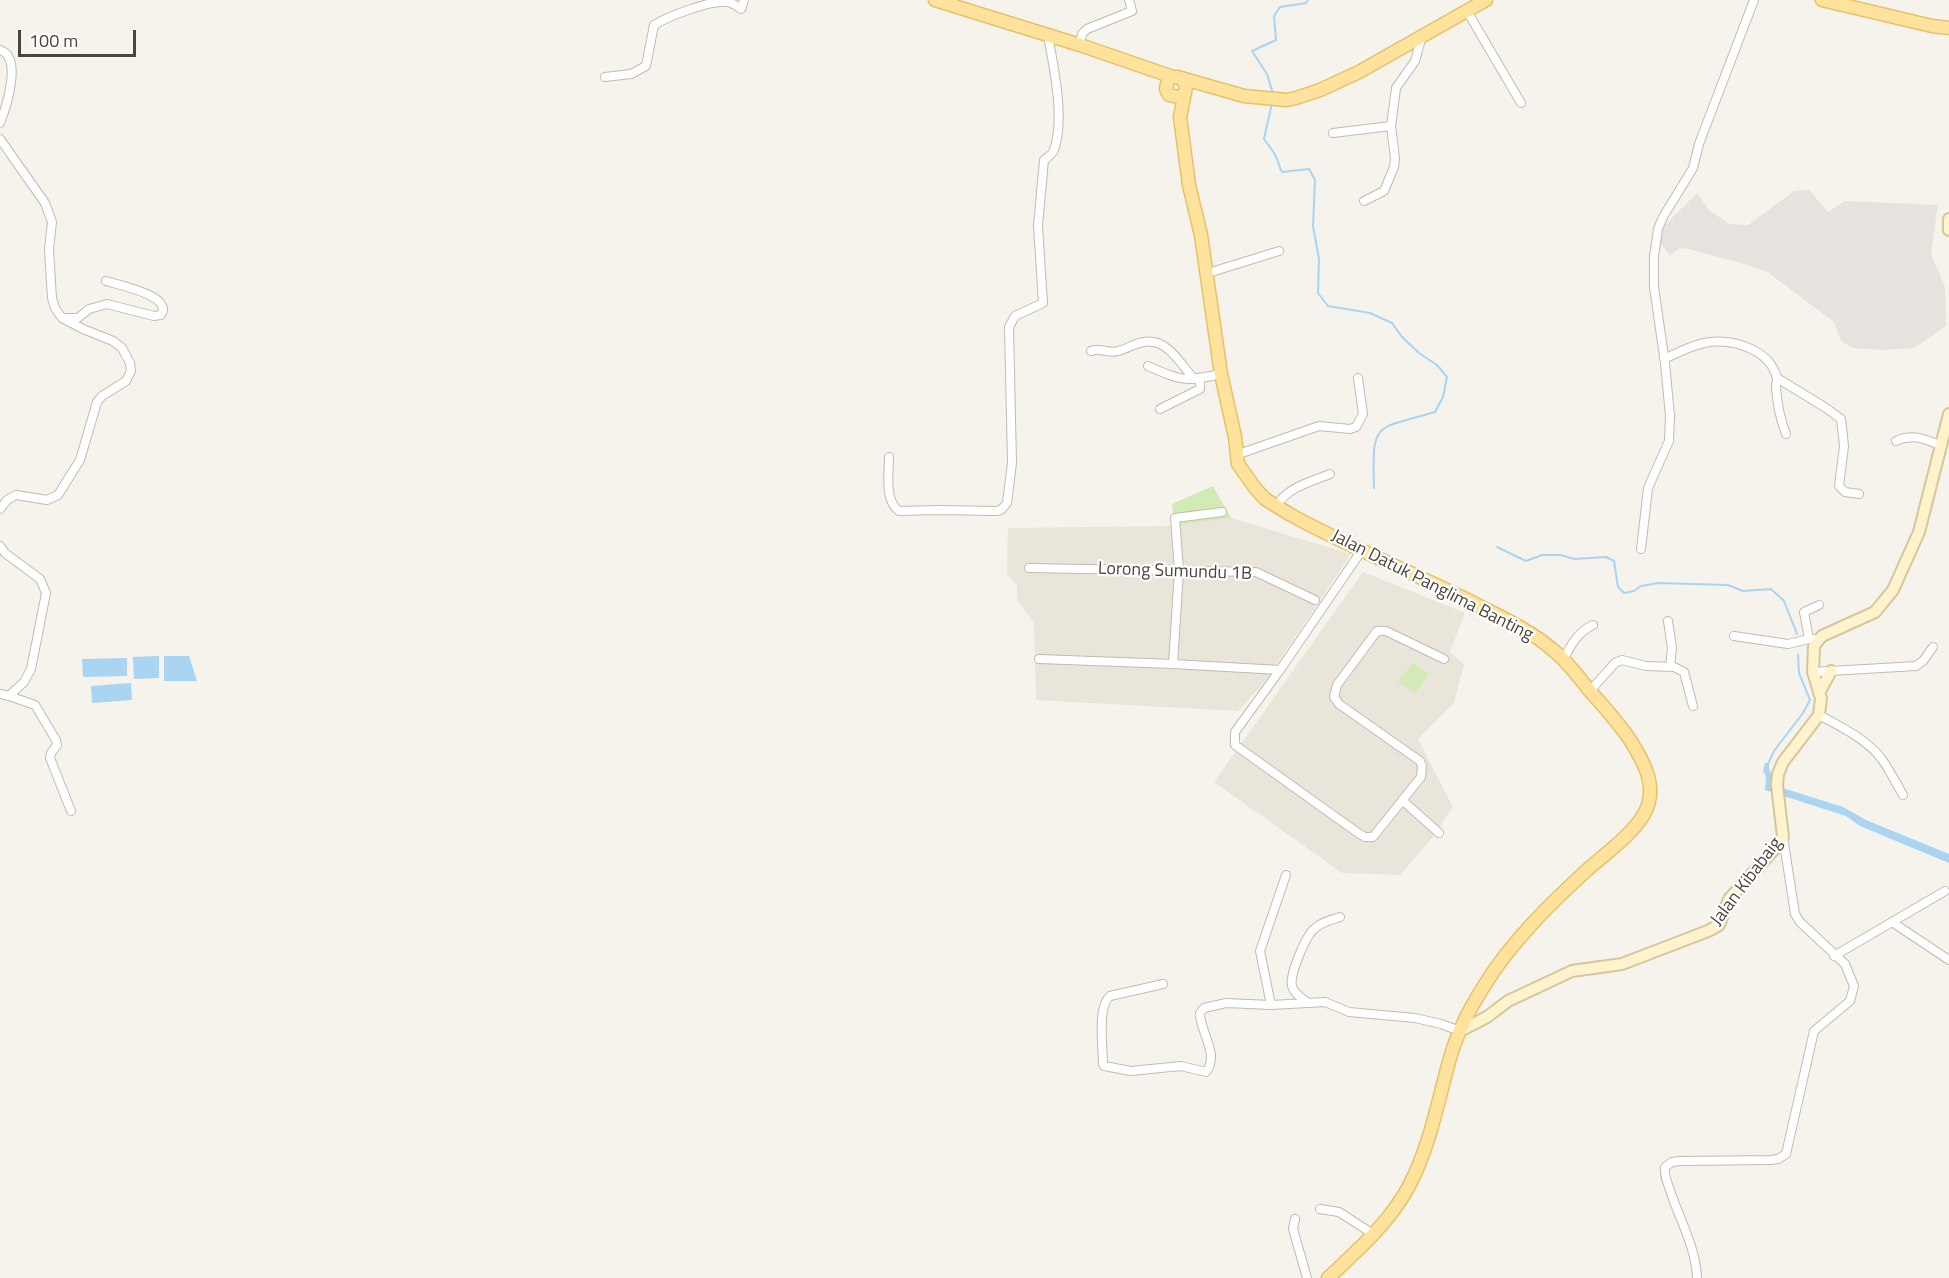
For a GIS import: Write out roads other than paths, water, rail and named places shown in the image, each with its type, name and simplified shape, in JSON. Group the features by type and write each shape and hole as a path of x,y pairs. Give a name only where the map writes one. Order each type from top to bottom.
{"main road":[{"path":"1168,92 1167,83 1257,98 1287,100 1312,93 1336,83 1486,0"},
{"path":"941,1 1139,65 1181,85"},
{"path":"1829,1 1949,28"},
{"path":"1139,65 1168,92 1178,97 1181,85"},
{"name":"Jalan Datuk Panglima Banting","path":"1181,85 1183,106 1180,117 1190,185 1201,235 1221,374 1235,437 1238,464 1255,488 1276,506 1505,619 1554,650 1626,734 1639,754 1650,786 1648,805 1640,820 1566,889 1509,949 1483,987 1450,1057 1436,1113 1418,1169 1393,1212 1328,1278"},
{"name":"Jalan Datuk Panglima Banting","path":"1168,92 1172,107 1180,117"}],"street":[{"path":"604,78 631,74 646,66 654,25 664,19 694,7 721,2 732,3 741,9 744,0"},
{"path":"1080,45 1082,34 1087,29 1132,11 1129,0"},
{"path":"1641,549 1648,488 1669,441 1670,416 1654,287 1654,256 1658,229 1667,208 1693,168 1699,144 1754,0"},
{"path":"1467,10 1521,102"},
{"path":"889,457 890,499 899,512 996,511 1001,510 1007,503 1012,463 1009,327 1015,316 1043,303 1038,226 1039,198 1044,160 1053,153 1058,132 1058,107 1048,36"},
{"path":"1364,201 1384,191 1387,186 1395,162 1391,126 1396,88 1415,61 1422,36"},
{"path":"0,50 9,57 11,68 9,99 0,123"},
{"path":"1334,133 1391,126"},
{"path":"0,139 50,213 52,222 49,249 52,298 55,308 62,318 113,340 122,348 129,357 130,375 126,381 102,396 97,402 80,460 55,498 47,500 16,495 7,500 0,509"},
{"path":"1949,219 1949,230"},
{"path":"1205,274 1279,251"},
{"path":"62,318 78,318 89,309 107,304 154,315 162,315 164,312 158,300 140,291 106,281"},
{"path":"1091,351 1097,349 1114,352 1151,341 1162,344 1197,379 1200,389 1160,409"},
{"path":"1664,357 1705,342 1752,347 1765,357 1777,378 1826,408 1840,420 1844,446 1839,486 1845,492 1859,494"},
{"path":"1148,366 1177,378 1197,379 1221,374"},
{"path":"1236,455 1319,426 1350,429 1356,427 1363,414 1358,378"},
{"path":"1777,378 1776,390 1786,434"},
{"path":"1734,636 1788,644 1814,639 1875,612 1893,590 1917,539 1943,459 1942,446 1949,414"},
{"path":"1896,441 1906,436 1922,438 1942,446"},
{"path":"1276,506 1281,498 1291,490 1330,474"},
{"path":"1173,664 1179,570 1175,518 1222,512"},
{"path":"0,546 5,554 40,579 46,593 28,678 4,695"},
{"path":"1362,550 1235,732 1235,745 1365,837 1373,837 1421,777 1422,766 1420,761 1340,704 1334,697 1337,685 1377,630 1386,631 1444,659"},
{"name":"Lorong Sumundu 1B","path":"1029,568 1256,572 1315,600"},
{"path":"1819,605 1804,612 1814,639 1813,672 1819,693 1819,715 1843,727 1872,748 1903,795"},
{"path":"1668,621 1672,648 1670,667"},
{"path":"1563,660 1577,637 1593,625"},
{"path":"1813,672 1916,666 1923,661 1933,646"},
{"path":"1039,659 1280,670"},
{"path":"1590,691 1615,663 1622,660 1646,666 1670,667 1684,672 1693,706"},
{"path":"1819,693 1831,671"},
{"path":"4,695 35,705 56,740 57,745 50,758 70,811"},
{"name":"Jalan Kibabaig","path":"1460,1032 1487,1017 1508,1001 1566,974 1582,968 1622,964 1713,929 1721,921 1729,899 1783,837 1777,785 1778,774 1783,762 1819,715"},
{"path":"1402,800 1438,833"},
{"path":"1697,1278 1693,1251 1677,1215 1665,1167 1672,1162 1680,1161 1771,1160 1786,1154 1814,1031 1853,997 1854,986 1845,964 1800,922 1795,914 1783,837"},
{"path":"1270,1005 1260,951 1286,875"},
{"path":"1834,956 1945,891"},
{"path":"1308,1003 1295,992 1292,986 1292,975 1311,932 1322,923 1340,917"},
{"path":"1892,922 1949,960"},
{"path":"1163,984 1110,996 1107,999 1102,1011 1104,1066 1131,1071 1181,1066 1206,1072 1210,1066 1210,1048 1200,1018 1204,1008 1226,1003 1270,1005 1330,1003 1349,1012 1422,1020 1460,1032"},
{"path":"1320,1209 1339,1212 1373,1234"},
{"path":"1295,1219 1293,1229 1307,1278"}],"water":[{"path":"159,656 159,678 134,679 133,657"},
{"path":"164,656 189,656 197,681 164,681"},
{"path":"127,658 127,676 83,677 82,659"},
{"path":"131,683 132,700 92,703 91,686"},
{"path":"1765,763 1769,763 1773,785 1843,807 1866,820 1949,854 1949,863 1860,826 1846,816 1765,790 1766,776 1763,771"}],"waterway":[{"path":"1273,94 1267,74 1252,51 1276,40 1274,16 1280,7 1306,3 1308,0"},
{"path":"1272,103 1264,139 1275,155 1282,172 1309,169 1315,180 1313,226 1319,259 1318,293 1328,306 1370,313 1392,323 1402,337 1419,353 1437,365 1447,377 1443,397 1435,412 1399,422 1381,431 1376,439 1374,450 1374,488"},
{"path":"1497,547 1526,561 1542,555 1561,555 1574,559 1606,557 1614,561 1618,587 1624,593 1634,591 1641,586 1658,583 1728,585 1743,591 1771,589 1784,601 1797,634"},
{"path":"1767,766 1774,751 1810,700 1799,673 1798,655"}]}
